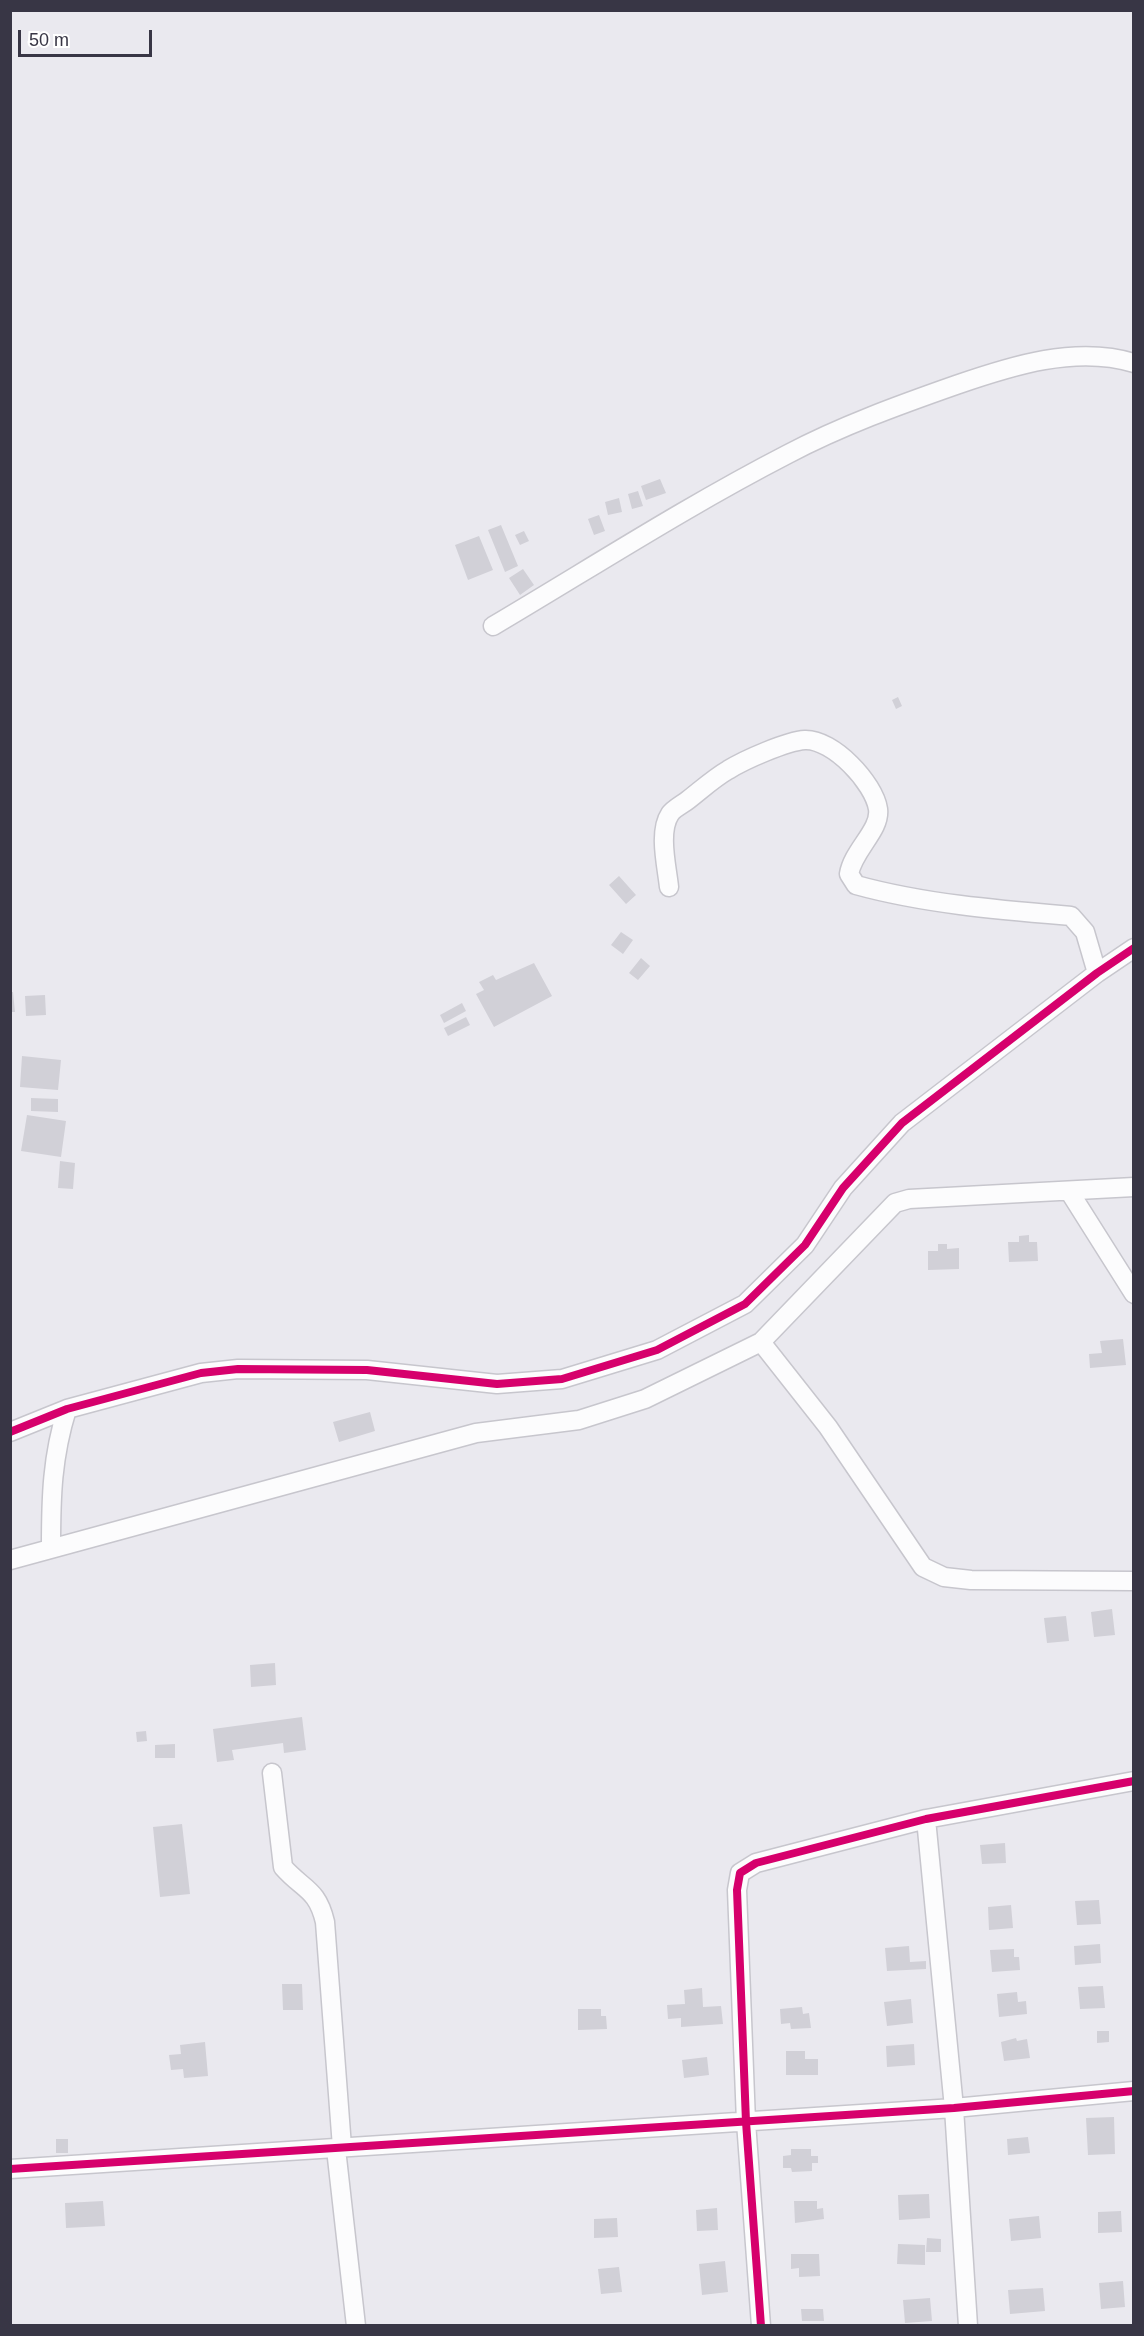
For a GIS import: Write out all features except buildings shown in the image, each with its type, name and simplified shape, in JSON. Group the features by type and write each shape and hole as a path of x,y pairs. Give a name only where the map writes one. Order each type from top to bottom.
{"street":[{"path":"494,626 789,453 891,407 1006,368 1069,357 1123,360 1134,363"},
{"path":"669,887 666,831 670,814 729,769 794,742 808,740 824,746 851,764 873,793 878,811 876,826 851,861 849,874 856,885 878,891 1002,910 1071,916 1085,932 1097,972"},
{"path":"10,1432 68,1409 201,1373 229,1370 368,1370 497,1384 562,1379 657,1350 745,1304 805,1245 843,1188 902,1123 1097,972 1134,948"},
{"path":"10,1560 476,1433 579,1420 645,1399 761,1342 895,1203 909,1199 1134,1186"},
{"path":"1069,1191 1134,1294"},
{"path":"761,1342 828,1427 922,1567 944,1577 971,1580 1134,1581"},
{"path":"51,1547 52,1477 56,1444 68,1409"},
{"path":"273,1773 283,1867 314,1893 321,1905 325,1922 339,2148 356,2325"},
{"path":"761,2325 746,2122 737,1890 740,1874 756,1863 926,1819 1134,1781"},
{"path":"926,1819 954,2108 968,2325"},
{"path":"10,2169 954,2108 1134,2091"}],"cycle path":[{"path":"10,1432 67,1409 201,1373 238,1369 367,1370 497,1384 562,1379 657,1350 745,1304 805,1245 843,1188 902,1123 1097,973 1134,948"},
{"path":"761,2326 746,2122 737,1890 740,1873 756,1863 926,1819 1134,1781"},
{"path":"10,2169 954,2108 1134,2091"}]}
